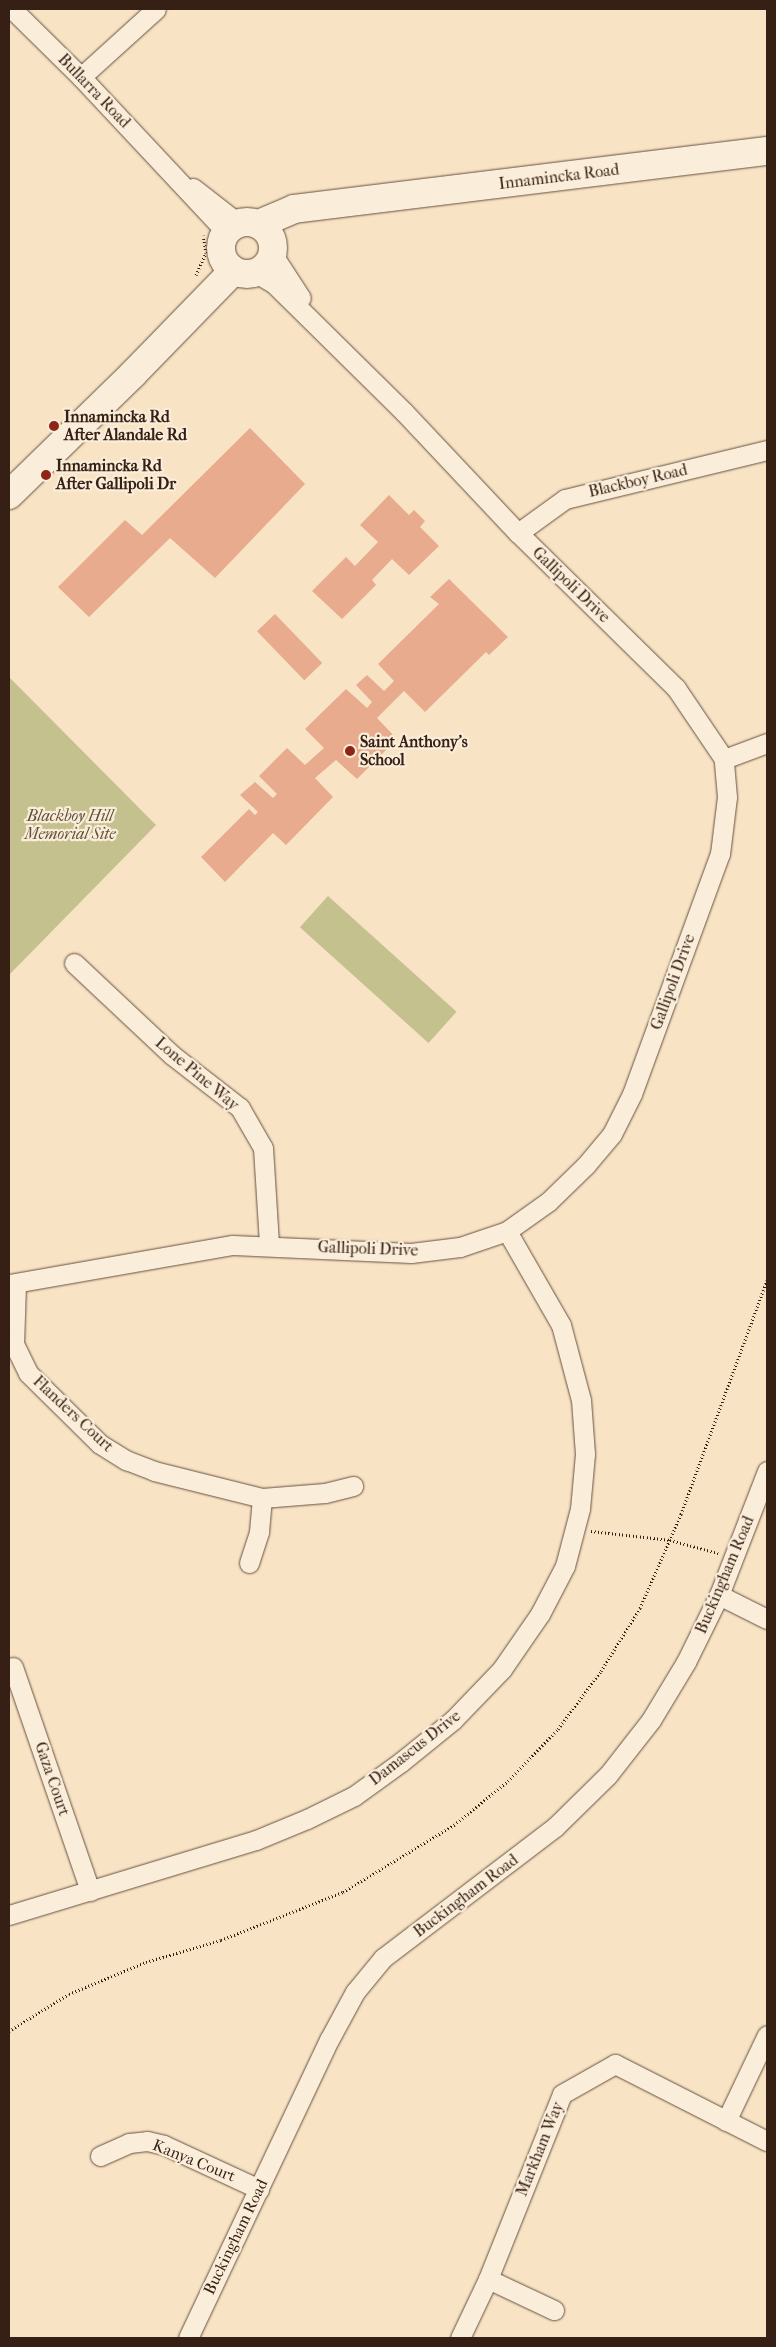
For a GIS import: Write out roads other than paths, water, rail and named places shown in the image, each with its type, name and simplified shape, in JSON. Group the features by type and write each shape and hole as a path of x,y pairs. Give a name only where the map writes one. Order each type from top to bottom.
{"main road":[{"name":"Innamincka Road","path":"9,495 175,331 248,247 294,225 350,202 767,151"}],"street":[{"name":"Bullarra Road","path":"12,9 81,77 174,175 220,206 248,247"},
{"path":"81,77 156,9"},
{"name":"Gallipoli Drive","path":"12,1285 224,1247 268,1244 411,1253 460,1247 507,1231 548,1202 586,1165 612,1134 632,1094 720,854 727,797 724,759 676,688 518,533 404,412 327,337 248,247"},
{"name":"Blackboy Road","path":"518,533 565,499 767,450"},
{"path":"724,759 767,743"},
{"name":"Lone Pine Way","path":"74,963 172,1055 240,1108 263,1148 268,1244"},
{"name":"Damascus Drive","path":"9,1915 256,1840 354,1796 453,1720 502,1669 540,1614 564,1566 580,1509 586,1454 581,1400 561,1325 507,1231"},
{"name":"Flanders Court","path":"12,1285 14,1344 28,1373 100,1444 126,1460 154,1471 262,1498 325,1493 353,1486"},
{"name":"Buckingham Road","path":"188,2338 355,1992 383,1958 555,1827 608,1775 652,1720 719,1595 735,1558 767,1471"},
{"path":"249,1563 259,1532 262,1498"},
{"path":"719,1595 767,1619"},
{"name":"Gaza Court","path":"13,1668 90,1891"},
{"path":"726,2121 767,2035"},
{"name":"Markham Way","path":"460,2338 488,2278 562,2094 615,2064 767,2141"},
{"name":"Kanya Court","path":"100,2156 129,2143 147,2142 164,2145 259,2189"},
{"path":"488,2278 554,2310"}],"place":[{"name":"Innamincka Rd After Alandale Rd","path":"54,426"},
{"name":"Innamincka Rd After Gallipoli Dr","path":"46,475"},
{"name":"Saint Anthony's School","path":"350,751"}],"park label":[{"name":"Blackboy Hill Memorial Site","path":"70,825"}]}
